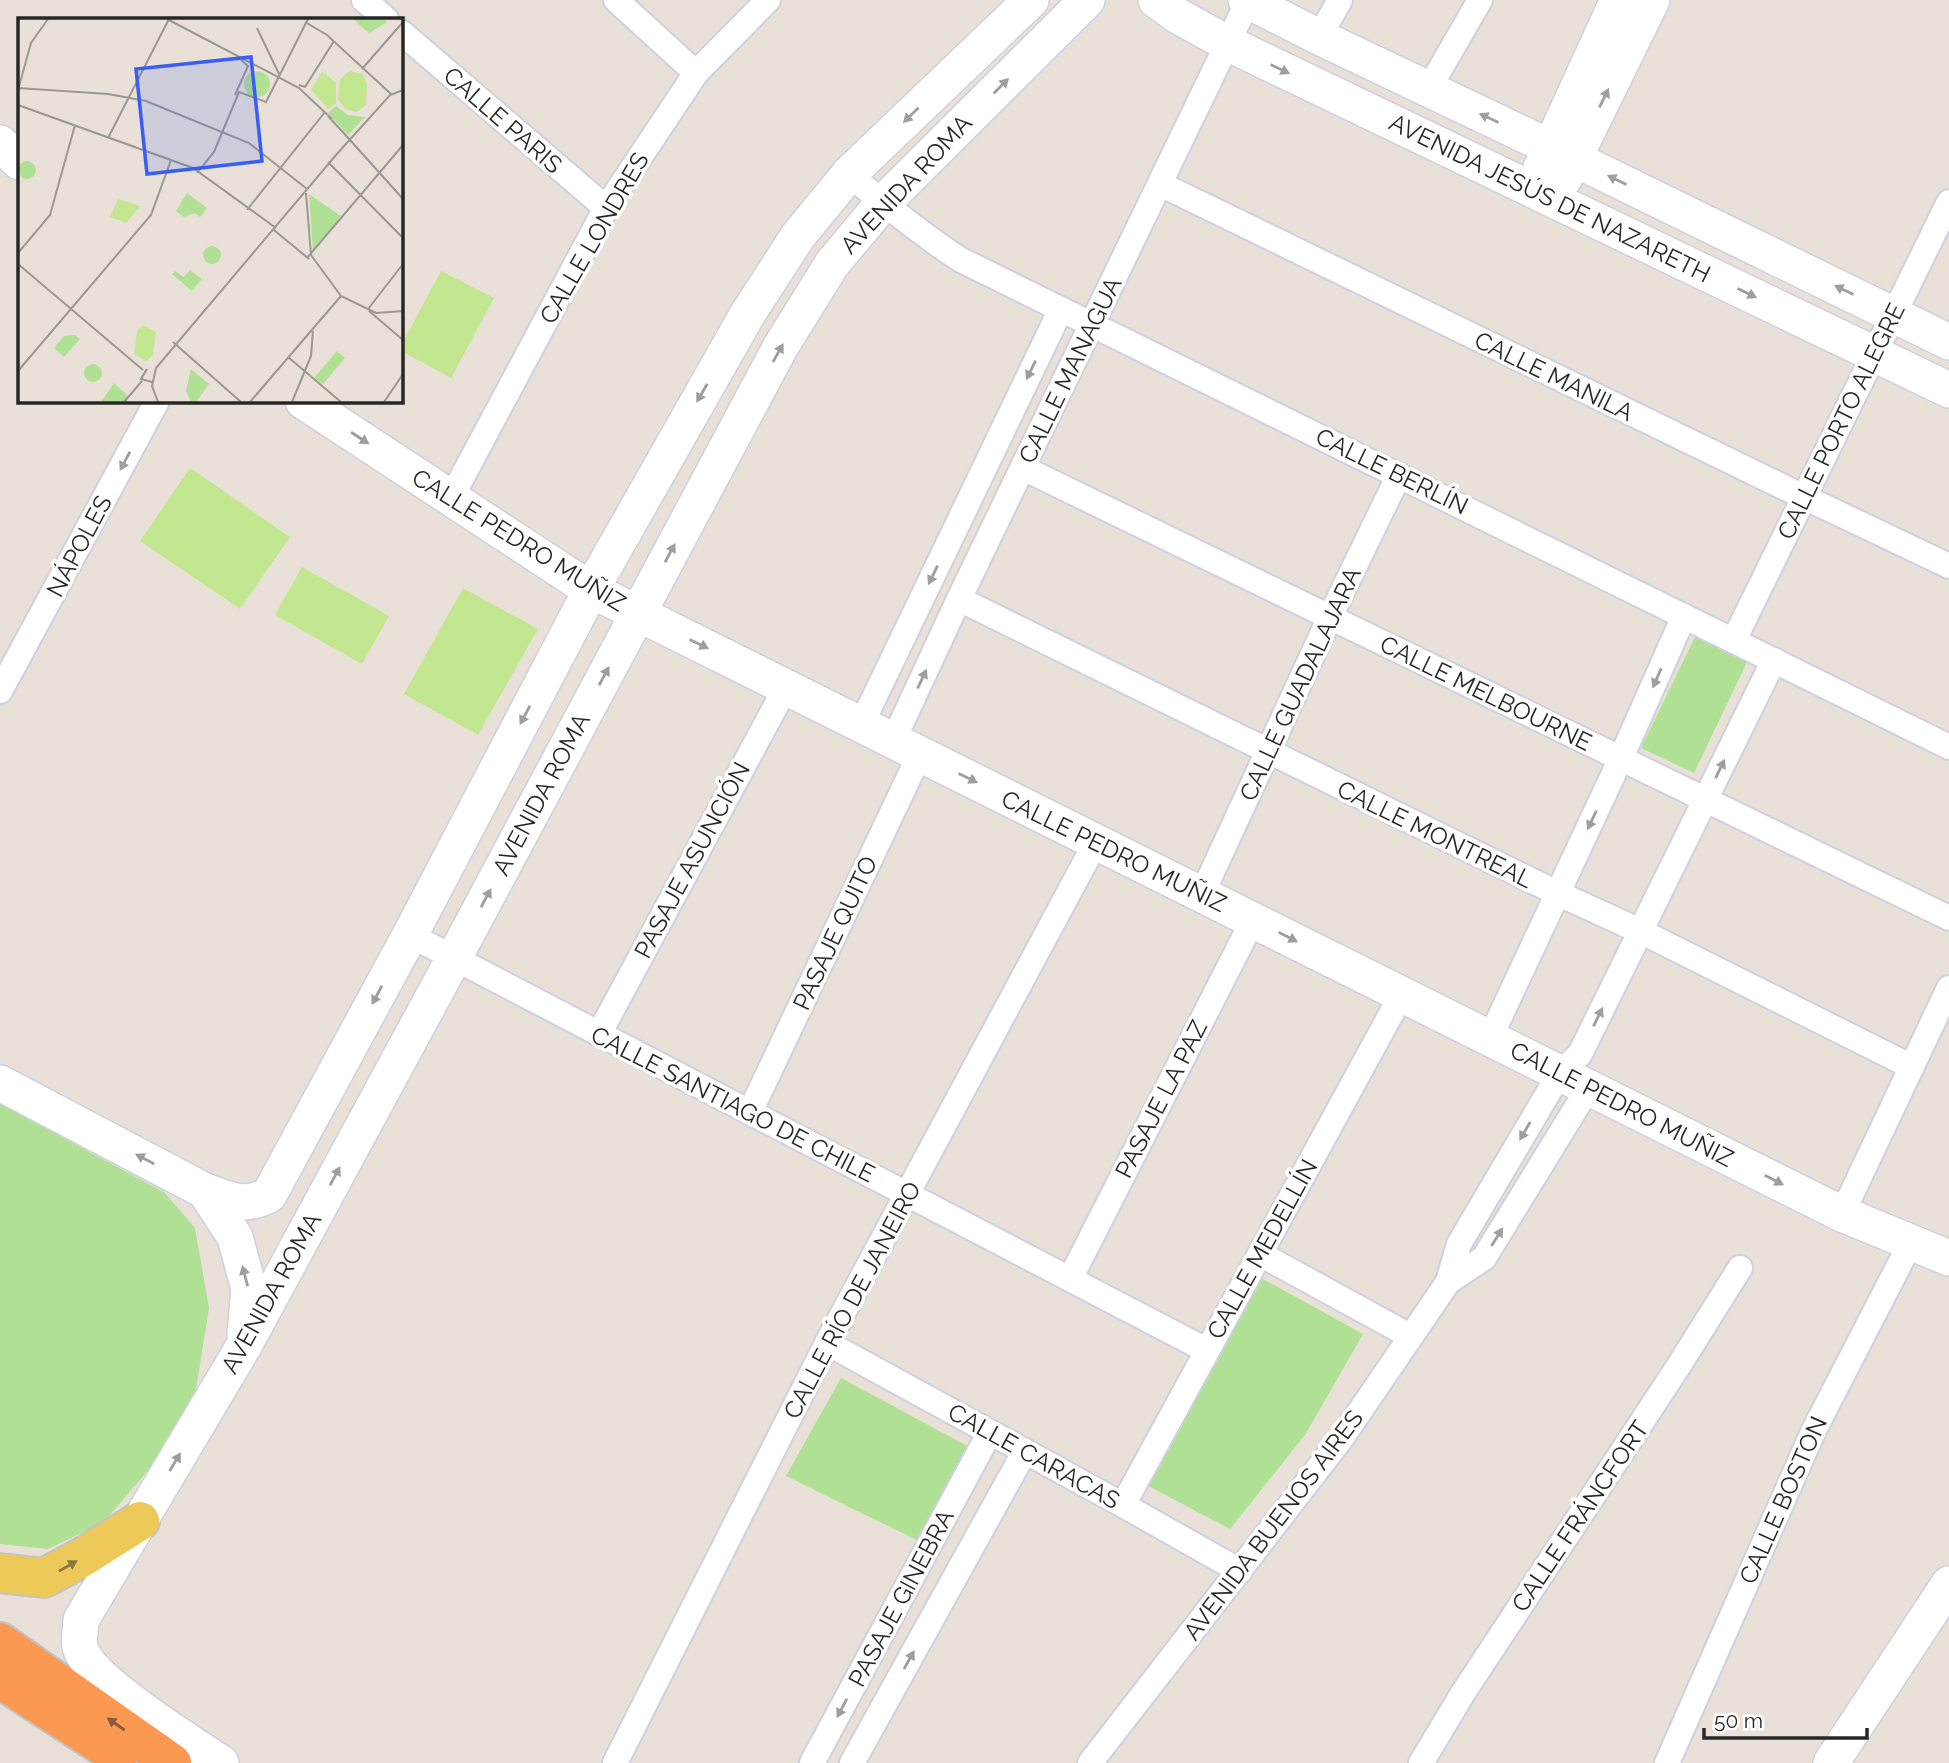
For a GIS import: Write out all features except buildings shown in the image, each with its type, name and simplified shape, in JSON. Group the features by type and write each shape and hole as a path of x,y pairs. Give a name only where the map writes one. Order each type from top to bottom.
{"highway":[{"path":"0,1642 172,1763"},
{"path":"2,1679 128,1763"}],"main road":[{"name":"AVENIDA ROMA","path":"205,1191 236,1203 255,1202 269,1195 410,935 591,590 747,315 798,236 849,174 1031,0"},
{"name":"AVENIDA ROMA","path":"221,1763 117,1691 96,1672 80,1647 81,1620 245,1343 781,346 832,264 883,203 1087,0"},
{"name":"AVENIDA JESÚS DE NAZARETH","path":"1156,0 1178,16 1227,43 1949,390"},
{"name":"AVENIDA JESÚS DE NAZARETH","path":"1247,0 1949,342"},
{"path":"1562,153 1618,0"},
{"path":"1542,195 1562,153 1652,0"},
{"path":"0,143 18,161"},
{"path":"1644,243 1664,203"},
{"name":"CALLE PEDRO MUÑIZ","path":"305,402 591,590 1842,1214 1949,1258"},
{"path":"0,1083 205,1191 235,1237 246,1276 249,1289 245,1343"},
{"path":"0,1573 44,1578 83,1558 140,1521"},
{"path":"1831,1763 1949,1584"}],"street":[{"path":"364,0 385,18"},
{"path":"616,0 696,73"},
{"name":"CALLE LONDRES","path":"451,498 606,208 696,73 768,0"},
{"name":"CALLE MANAGUA","path":"907,747 959,600 1247,0"},
{"path":"1319,37 1340,0"},
{"path":"1428,90 1480,0"},
{"name":"CALLE PARIS","path":"402,33 606,208"},
{"name":"CALLE BERLÍN","path":"849,174 933,242 961,260 1949,747"},
{"name":"CALLE MANILA","path":"1160,184 1949,566"},
{"name":"CALLE PORTO ALEGRE","path":"1734,640 1949,202"},
{"name":"CALLE MANAGUA","path":"861,725 1061,309"},
{"name":"NÁPOLES","path":"0,691 156,402"},
{"name":"CALLE MELBOURNE","path":"1023,468 1949,918"},
{"name":"CALLE GUADALAJARA","path":"1202,894 1399,475"},
{"name":"CALLE MONTREAL","path":"959,600 1912,1067"},
{"path":"1490,1038 1621,758 1684,615"},
{"path":"1574,1080 1580,1054 1774,660"},
{"name":"PASAJE ASUNCIÓN","path":"599,1034 786,687"},
{"name":"PASAJE QUITO","path":"750,1112 907,747"},
{"name":"CALLE RÍO DE JANEIRO","path":"614,1763 827,1343 1096,842"},
{"name":"PASAJE LA PAZ","path":"1070,1279 1253,920"},
{"name":"CALLE SANTIAGO DE CHILE","path":"410,935 1206,1350"},
{"path":"1842,1214 1949,988"},
{"name":"CALLE MEDELLÍN","path":"1123,1505 1402,994"},
{"name":"AVENIDA BUENOS AIRES","path":"1090,1763 1341,1439 1448,1282 1460,1244 1574,1080"},
{"name":"CALLE BOSTON","path":"1667,1763 1813,1432 1911,1242"},
{"path":"1260,1254 1410,1336"},
{"name":"CALLE FRÁNCFORT","path":"1421,1763 1462,1693 1678,1367 1740,1268"},
{"name":"CALLE CARACAS","path":"827,1343 1240,1571"},
{"name":"PASAJE GINEBRA","path":"812,1763 990,1432"},
{"name":"PASAJE GINEBRA","path":"852,1763 1025,1451"}],"green space":[{"path":"441,271 494,298 451,378 402,352 402,344"},
{"path":"190,468 290,537 240,609 140,541"},
{"path":"302,567 389,616 362,664 275,615"},
{"path":"463,588 538,629 478,735 404,694"},
{"path":"1696,635 1748,660 1694,773 1641,748"},
{"path":"0,1103 164,1192 195,1228 209,1308 196,1389 156,1461 104,1522 48,1549 0,1544"},
{"path":"1254,1274 1363,1334 1305,1435 1230,1529 1137,1480"},
{"path":"841,1378 986,1456 929,1546 786,1476"}]}
